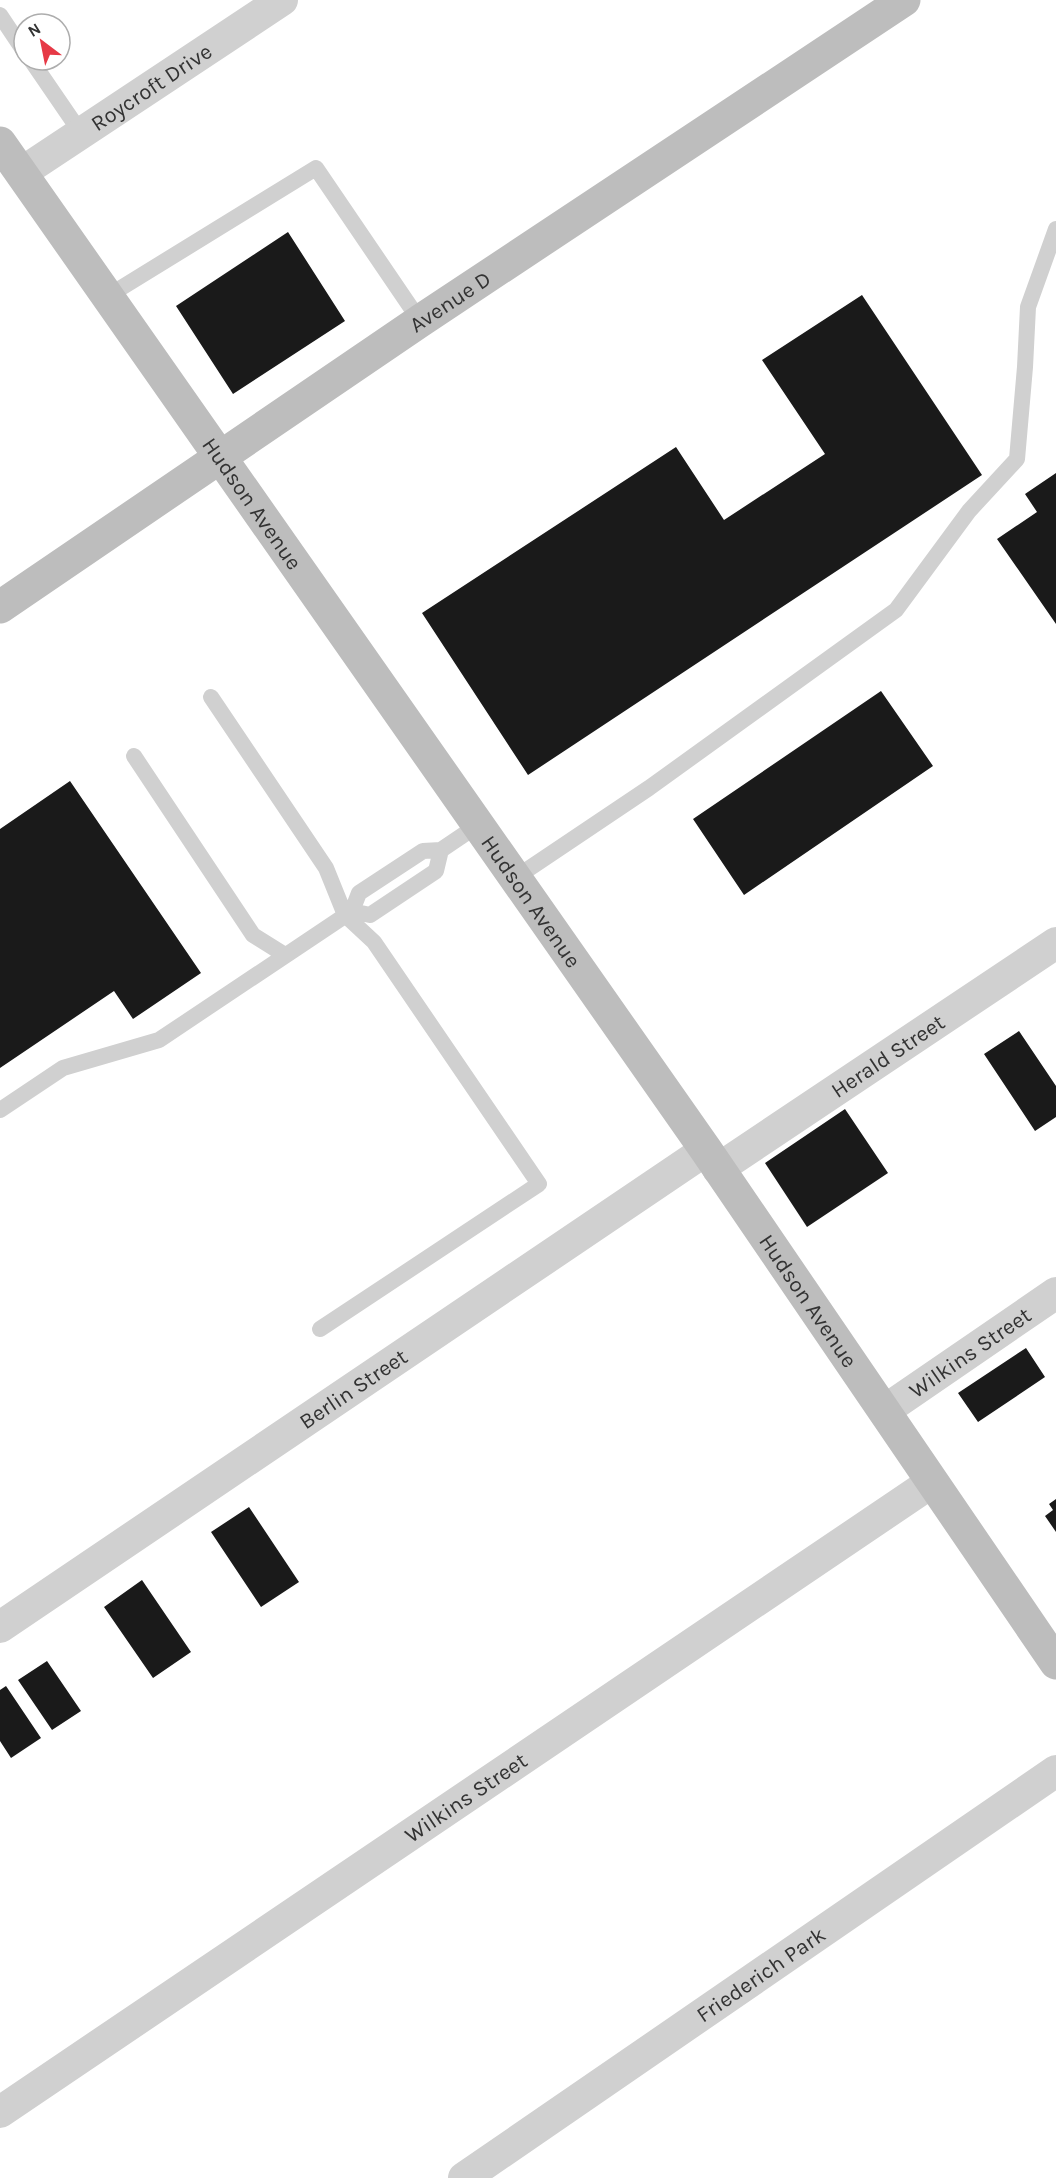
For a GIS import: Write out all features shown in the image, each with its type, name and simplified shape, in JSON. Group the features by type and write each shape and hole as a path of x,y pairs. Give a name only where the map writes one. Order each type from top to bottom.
{"main road":[{"name":"Avenue D","path":"0,607 420,321 904,0"},
{"name":"Hudson Avenue","path":"0,143 712,1159 1056,1663"}],"street":[{"name":"Roycroft Drive","path":"21,173 282,0"},
{"name":"Herald Street","path":"712,1159 1056,943"},
{"name":"Berlin Street","path":"0,1627 712,1159"},
{"name":"Wilkins Street","path":"884,1411 1056,1293"},
{"name":"Wilkins Street","path":"0,2112 932,1482"},
{"name":"Friederich Park","path":"464,2178 1056,1771"}],"lane":[{"path":"0,15 12,33"},
{"path":"38,72 81,133"},
{"path":"108,296 316,168 420,321"},
{"path":"515,878 640,794 896,610 969,511 1017,459 1028,307 1056,229"},
{"path":"211,697 326,868 348,913 374,942 539,1184 320,1329"},
{"path":"134,756 253,935 285,956"},
{"path":"0,1110 63,1068 159,1040 348,913 359,893 423,851 441,850 478,825"},
{"path":"348,913 370,915 408,890 436,871 441,850"}],"building":[{"path":"288,232 345,321 233,394 176,306"},
{"path":"862,295 982,475 528,775 422,613 676,447 724,520 825,454 762,360"},
{"path":"1056,473 1056,624 997,539 1037,512 1025,494"},
{"path":"881,691 933,766 744,895 693,819"},
{"path":"70,781 201,973 133,1019 114,991 0,1068 0,829"},
{"path":"1019,1031 1056,1086 1056,1117 1035,1131 984,1054"},
{"path":"845,1109 888,1173 807,1227 765,1163"},
{"path":"1026,1348 1045,1377 978,1422 958,1393"},
{"path":"1056,1499 1056,1532 1045,1516 1053,1510 1049,1504"},
{"path":"249,1507 299,1582 261,1607 211,1532"},
{"path":"142,1580 191,1652 153,1678 104,1607"},
{"path":"47,1661 81,1711 52,1730 18,1680"},
{"path":"6,1686 41,1738 11,1758 0,1741 0,1690"}]}
